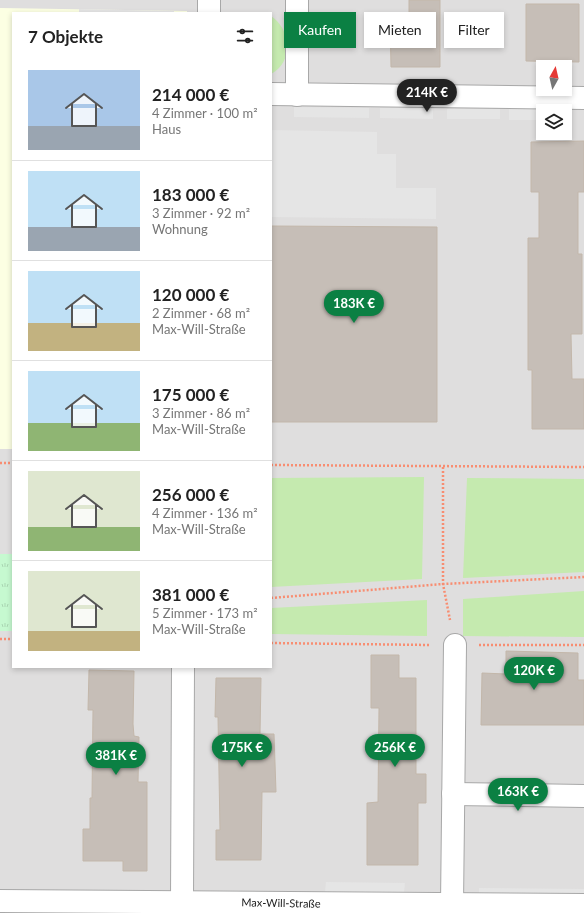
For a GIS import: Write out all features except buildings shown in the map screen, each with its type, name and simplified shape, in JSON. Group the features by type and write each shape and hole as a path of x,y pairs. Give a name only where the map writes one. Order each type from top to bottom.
{"street":[{"path":"209,0 209,12"},
{"path":"297,0 297,95"},
{"path":"272,94 584,98"},
{"path":"452,904 455,645"},
{"path":"182,902 183,668"},
{"path":"453,794 584,796"},
{"name":"Max-Will-Straße","path":"0,901 584,905"}],"path":[{"path":"0,463 12,463"},
{"path":"272,466 584,467"},
{"path":"443,467 443,584 455,645"},
{"path":"272,598 443,584 584,577"},
{"path":"0,639 12,639"}],"shaded area":[{"path":"0,0 584,0 584,913 0,913"},
{"path":"0,8 187,11 12,12 12,449 0,449"},
{"path":"79,9 174,11 174,12 79,12"},
{"path":"294,107 369,108 369,118 294,117"},
{"path":"380,108 433,108 433,119 380,118"},
{"path":"447,109 500,109 500,119 447,119"},
{"path":"509,109 536,109 536,120 509,120"},
{"path":"272,130 377,132 377,154 396,154 396,188 436,188 436,219 272,217"},
{"path":"326,882 405,883 404,892 325,892"},
{"path":"479,888 584,889 584,900 479,899"}],"green space":[{"path":"272,17 278,22 284,32 284,48 287,48 284,62 272,73"},
{"path":"424,477 422,579 272,587 272,478"},
{"path":"467,478 584,479 584,572 463,578"},
{"path":"0,554 12,554 12,631 0,631"},
{"path":"584,591 584,637 463,636 463,599"},
{"path":"427,600 427,636 272,634 272,608"}]}
